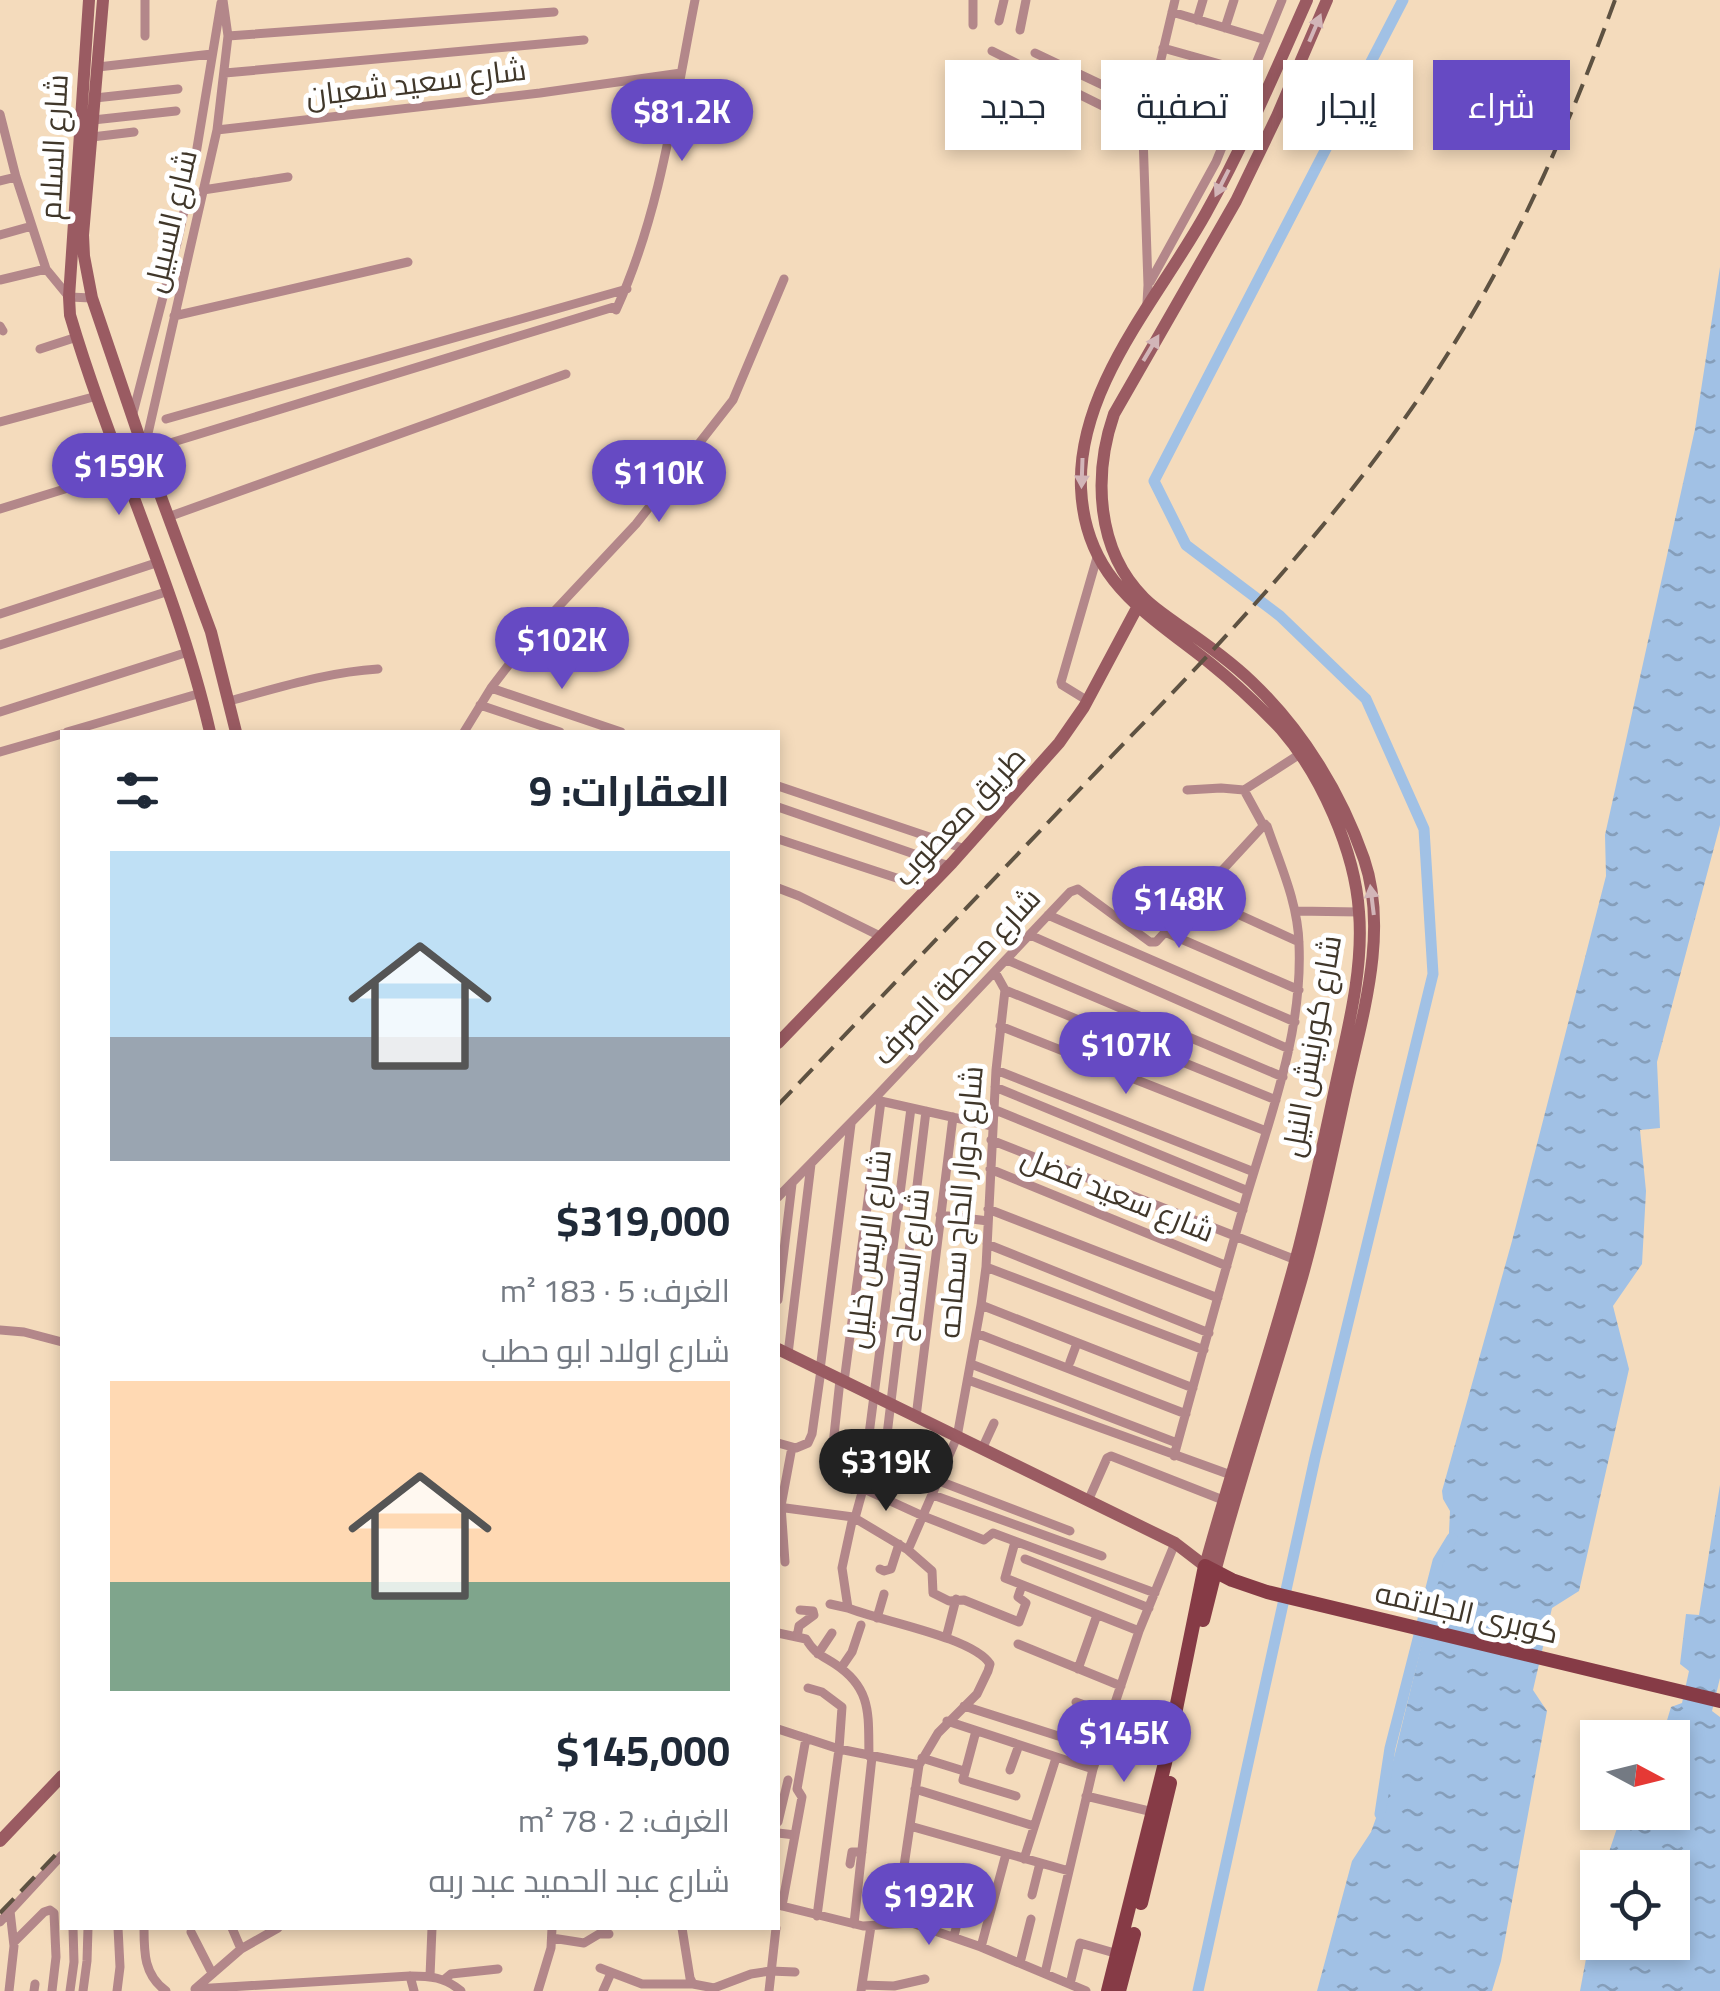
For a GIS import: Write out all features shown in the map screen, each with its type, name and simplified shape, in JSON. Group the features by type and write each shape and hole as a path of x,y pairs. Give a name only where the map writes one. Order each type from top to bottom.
{"main road":[{"name":"شارع السلام","path":"89,0 70,316 169,591 210,730"},
{"path":"104,0 84,256 92,298 210,632 236,730"},
{"name":"شارع كورنيش النيل","path":"1296,1280 1296,1260 1374,913 1369,877 1334,790 1292,726 1245,684 1122,591 1098,554 1084,514 1082,474 1086,434 1105,384 1218,190 1307,0"},
{"name":"شارع كورنيش النيل","path":"1140,602 1117,557 1105,522 1100,486 1106,438 1125,393 1236,201 1327,0"},
{"name":"طريق معطوب","path":"780,1041 949,866 1059,744 1088,700 1140,602"},
{"name":"شارع كورنيش النيل","path":"1108,1991 1210,1569 1331,1160 1357,1039 1366,948 1350,860 1336,822 1300,754 1245,684"},
{"path":"780,1353 1175,1543 1210,1569"},
{"name":"شارع كورنيش النيل","path":"1119,1991 1164,1811 1223,1500 1251,1424"},
{"name":"كوبرى الجلاتمه","path":"1210,1569 1249,1586 1718,1700"},
{"path":"0,1840 60,1778"}],"street":[{"path":"144,36 145,0"},
{"name":"شارع السبيل","path":"144,451 217,130 228,36 222,0"},
{"name":"شارع السبيل","path":"132,417 186,204 222,0"},
{"path":"144,451 616,309 637,258 670,132 695,0"},
{"path":"973,0 973,25"},
{"path":"999,21 1004,0"},
{"path":"1020,30 1026,0"},
{"path":"1160,60 1175,0"},
{"path":"1197,20 1203,0"},
{"path":"1225,28 1234,0"},
{"path":"1258,60 1282,0"},
{"path":"228,36 554,12"},
{"path":"1172,12 1266,40"},
{"path":"225,73 584,40"},
{"path":"1163,48 1206,60"},
{"path":"992,51 1101,106"},
{"path":"1035,52 1101,84"},
{"path":"98,68 212,54"},
{"name":"شارع سعيد شعبان","path":"217,130 681,73"},
{"path":"95,98 178,90"},
{"path":"93,120 176,111"},
{"path":"0,114 2,135 46,269 69,297 92,298"},
{"path":"92,137 134,132"},
{"path":"1142,150 1146,312"},
{"path":"1148,285 1221,150"},
{"path":"0,181 16,176"},
{"path":"203,190 288,177"},
{"path":"0,235 32,226"},
{"path":"174,316 408,262"},
{"path":"0,280 46,269"},
{"path":"465,730 530,636 636,524 733,400 784,279"},
{"path":"166,419 627,288"},
{"path":"40,349 76,337"},
{"path":"168,517 566,374"},
{"path":"0,422 96,396"},
{"path":"0,509 123,471"},
{"path":"1088,700 1061,682 1098,554"},
{"path":"0,614 159,562"},
{"path":"0,645 169,591"},
{"path":"0,712 188,652"},
{"path":"229,701 330,675 378,669"},
{"path":"491,688 615,730"},
{"path":"75,730 201,693"},
{"path":"480,706 554,730"},
{"path":"0,752 60,734"},
{"path":"1187,790 1244,790 1300,754"},
{"path":"780,787 964,849"},
{"path":"1174,1456 1283,1078 1299,990 1296,910 1265,824 1244,790"},
{"path":"780,808 949,866"},
{"path":"1265,824 1166,932 1299,990"},
{"path":"780,840 927,888"},
{"path":"780,889 880,936"},
{"name":"شارع محطة الصرف","path":"780,1195 877,1100 1075,889 1150,942 1158,941 1166,932"},
{"path":"1198,896 1300,942"},
{"path":"1296,910 1359,912"},
{"path":"1048,915 1295,1022"},
{"path":"1030,934 1289,1050"},
{"path":"1007,960 1283,1078"},
{"path":"995,972 1005,990 1276,1100"},
{"name":"شارع دوار الحاج سماحه","path":"880,1569 891,1568 923,1516 958,1438 986,1267 993,1109 1005,990"},
{"path":"1000,1026 1266,1131"},
{"path":"996,1070 1254,1172"},
{"path":"995,1087 1248,1191"},
{"path":"992,1126 877,1100 832,1461 842,1479 923,1516 985,1541 992,1533 1154,1593"},
{"name":"شارع الريس خليل","path":"867,1450 911,1108"},
{"path":"993,1109 1242,1210"},
{"path":"883,1468 926,1112"},
{"name":"شارع السماح","path":"916,1417 953,1117"},
{"path":"780,1444 805,1446 810,1439 851,1123"},
{"path":"992,1140 1296,1260"},
{"path":"780,1353 811,1161"},
{"name":"شارع سعيد فضل","path":"990,1170 1227,1266"},
{"path":"780,1283 792,1181"},
{"path":"988,1209 1218,1298"},
{"path":"940,1215 988,1222"},
{"path":"987,1244 1208,1333"},
{"path":"986,1267 1204,1350"},
{"path":"981,1305 1193,1388"},
{"path":"0,1330 60,1341"},
{"path":"976,1333 1186,1414"},
{"path":"1070,1362 1077,1343"},
{"path":"971,1364 1178,1443"},
{"path":"968,1380 1230,1475"},
{"path":"982,1450 994,1423"},
{"path":"783,1554 780,1506 792,1447"},
{"path":"1088,1501 1107,1458 1112,1456 1223,1500"},
{"path":"922,1476 1070,1531"},
{"path":"848,1608 842,1568 863,1489"},
{"path":"933,1495 1102,1556"},
{"path":"780,1506 854,1518 904,1547 932,1571 931,1589 949,1601 964,1600 1018,1622 1026,1603 1018,1596 1022,1585"},
{"path":"1015,1542 1004,1578 1140,1631"},
{"path":"1045,1973 1093,1769 1148,1608 1175,1543"},
{"path":"1025,1559 1148,1608"},
{"path":"877,1618 884,1594"},
{"path":"946,1638 956,1599"},
{"path":"830,1604 946,1638 981,1654 990,1664 977,1694 947,1721 920,1762 904,1866 901,1922"},
{"path":"797,1637 799,1626 814,1615 800,1610"},
{"path":"1078,1668 1098,1615"},
{"path":"841,1668 852,1652 861,1625"},
{"path":"780,1633 806,1639 812,1651 841,1668 858,1684 868,1706 871,1756 854,1924"},
{"path":"818,1654 832,1633"},
{"path":"1018,1644 1121,1686"},
{"path":"808,1688 822,1692 842,1708 817,1916"},
{"path":"1076,1702 1112,1715"},
{"path":"964,1706 1100,1749"},
{"path":"947,1721 1093,1769"},
{"path":"780,1730 871,1756 964,1772"},
{"path":"976,1731 962,1778 1016,1796"},
{"path":"806,1738 796,1789 802,1797 780,1906 854,1924 912,1923 954,1936 1086,1991"},
{"path":"1010,1770 1018,1745"},
{"path":"1024,1859 1056,1758"},
{"path":"780,1814 788,1780"},
{"path":"915,1789 1034,1826"},
{"path":"1086,1796 1153,1812"},
{"path":"910,1826 1068,1871"},
{"path":"780,1832 795,1836"},
{"path":"850,1864 852,1852 862,1852"},
{"path":"981,1947 1006,1854"},
{"path":"0,1922 60,1857"},
{"path":"1032,1894 1040,1863"},
{"path":"954,1936 966,1889"},
{"path":"8,1991 14,1942 10,1911"},
{"path":"14,1942 44,1912 54,1913 56,1957 52,1991"},
{"path":"1020,1963 1031,1918"},
{"path":"871,1926 862,1988 925,1979"},
{"path":"70,1991 73,1930"},
{"path":"83,1991 88,1930"},
{"path":"117,1991 118,1930"},
{"path":"144,1930 146,1966 166,1991"},
{"path":"233,1930 241,1949"},
{"path":"194,1990 241,1949 274,1930"},
{"path":"430,1976 432,1930"},
{"path":"682,1930 693,1984"},
{"path":"768,1991 776,1930"},
{"path":"191,1932 212,1973"},
{"path":"538,1991 552,1933 584,1943 599,1934 609,1934"},
{"path":"1070,1984 1080,1942 1118,1954"},
{"path":"445,1979 451,1974 498,1969"},
{"path":"603,1991 606,1970 642,1984 693,1984 715,1990 751,1974 795,1972"},
{"path":"410,1976 414,1991"},
{"path":"194,1990 430,1976 445,1979 460,1991"},
{"path":"353,1978 353,1991"}],"water":[{"path":"1720,267 1720,825 1657,1062 1660,1128 1640,1130 1646,1191 1642,1264 1613,1306 1629,1369 1579,1591 1552,1608 1533,1690 1547,1711 1501,1961 1492,1991 1317,1991 1352,1861 1371,1832 1386,1790 1449,1533 1450,1511 1442,1491 1512,1241 1606,876 1605,835 1695,429"},
{"path":"1720,1485 1720,1678 1712,1711 1720,1717 1720,1991 1580,1991 1586,1960 1690,1960 1690,1850 1610,1850 1616,1830 1690,1830 1690,1720 1667,1720 1671,1707 1682,1703 1689,1671 1680,1664 1686,1614 1699,1615"}],"waterway":[{"path":"1198,1991 1315,1458 1433,974 1424,829 1366,699 1280,616 1186,545 1154,481 1403,0"},
{"path":"1380,1814 1390,1748 1438,1561 1452,1538"}],"railway":[{"path":"780,1103 1241,620 1370,466 1447,355 1497,270 1561,137 1615,0"},
{"path":"0,1913 60,1850"}]}
